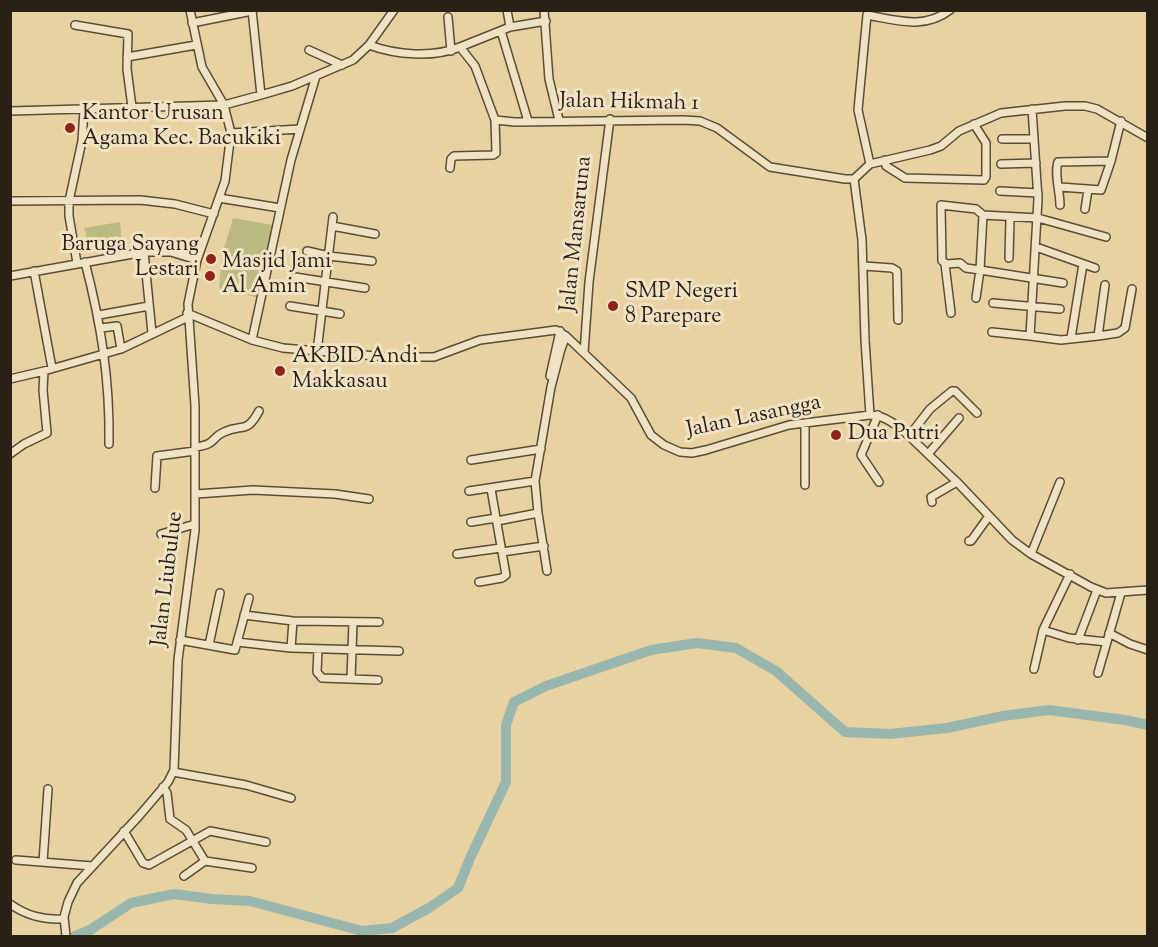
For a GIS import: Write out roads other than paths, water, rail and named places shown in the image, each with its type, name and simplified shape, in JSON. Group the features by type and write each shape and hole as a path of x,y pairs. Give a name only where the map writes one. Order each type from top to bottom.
{"street":[{"name":"Jalan Liubulue","path":"173,772 180,639 191,566 196,494 195,406 188,315 197,260 214,214 229,160 231,133 224,105 207,78 196,45 190,10"},
{"path":"10,111 224,105 316,76 353,60 369,45 394,10"},
{"path":"507,10 510,27"},
{"path":"544,10 549,79 559,120"},
{"path":"870,164 858,110 867,15 925,23 936,20 950,10"},
{"path":"192,23 252,11 261,95"},
{"path":"448,17 451,51"},
{"path":"369,45 391,51 432,53 451,51 510,27 546,21"},
{"path":"75,26 127,33 132,107"},
{"path":"501,31 528,121"},
{"path":"128,57 196,45"},
{"path":"450,168 454,156 496,153 495,120 475,66 460,47"},
{"path":"309,50 342,65"},
{"path":"252,340 280,208 316,76"},
{"path":"879,482 861,455 874,415 865,340 862,240 854,179 870,164 941,146 959,131 1001,113 1085,106 1097,109 1121,121 1148,138"},
{"path":"1030,336 1038,218 1032,109"},
{"path":"84,110 82,141 69,201 70,228 99,315 109,398 109,444"},
{"name":"Jalan Hikmah 1","path":"495,120 610,119 700,122 728,134 770,167 854,179"},
{"name":"Jalan Mansaruna","path":"584,353 589,282 610,119"},
{"path":"1060,187 1102,190 1121,121"},
{"path":"885,160 886,166 905,178 984,180 986,177 986,143 974,124"},
{"path":"231,133 300,129"},
{"path":"1002,139 1034,139"},
{"path":"1060,205 1058,162 1111,161"},
{"path":"1001,164 1036,163"},
{"path":"1085,209 1088,190"},
{"path":"1000,191 1038,193"},
{"path":"219,198 280,208"},
{"path":"10,201 140,200 175,204 214,214"},
{"path":"951,313 945,264 942,261 940,205 976,209 983,215 1038,218 1106,237"},
{"path":"976,298 983,215"},
{"path":"317,352 333,217"},
{"path":"1009,258 1010,218"},
{"path":"332,226 375,234"},
{"path":"1036,247 1095,268"},
{"path":"307,251 372,261"},
{"path":"144,252 153,333"},
{"path":"10,276 144,252 171,252 197,260"},
{"path":"945,264 960,263 966,268 1063,283"},
{"path":"1071,338 1083,264"},
{"path":"864,266 892,268 897,271 898,320"},
{"path":"10,454 47,433 43,390 48,370 34,271"},
{"path":"295,277 365,288"},
{"path":"1098,336 1105,285"},
{"path":"992,332 1061,340 1118,333 1125,328 1132,289"},
{"path":"993,303 1060,309"},
{"path":"99,315 149,306"},
{"path":"290,306 339,314"},
{"path":"10,379 121,349 188,315 252,340 284,348 387,357 441,356 486,339 552,329 560,331 550,378 551,387"},
{"path":"101,328 117,326 121,349"},
{"name":"Jalan Lasangga","path":"560,331 631,398 651,435 664,446 680,452 696,453 776,429 806,423 874,415"},
{"path":"547,572 535,481 551,387 566,336"},
{"path":"909,436 930,409 952,391 955,391 977,413"},
{"path":"155,488 157,456 211,444 225,431 246,427 252,423 259,411"},
{"path":"874,415 895,425 909,436 1012,540 1031,554 1097,590 1109,594 1148,590"},
{"path":"928,454 959,418"},
{"path":"805,484 806,423"},
{"path":"471,460 541,448"},
{"path":"469,491 535,481"},
{"path":"932,502 930,498 957,482"},
{"path":"1031,554 1060,482"},
{"path":"479,582 504,577 506,572 491,489"},
{"path":"196,494 254,490 335,494 369,499"},
{"path":"471,522 538,513"},
{"path":"969,541 989,516"},
{"path":"161,534 195,524"},
{"path":"458,554 544,546"},
{"path":"1034,669 1043,630 1070,574"},
{"path":"1078,640 1097,590"},
{"path":"209,645 220,593"},
{"path":"1098,673 1121,593"},
{"path":"180,639 235,650 249,598"},
{"path":"244,615 292,621 379,622"},
{"path":"291,648 292,621"},
{"path":"351,679 353,622"},
{"path":"1043,630 1078,640 1107,642"},
{"path":"1109,633 1148,650"},
{"path":"237,642 291,648 399,651"},
{"path":"318,649 317,672 321,677 378,680"},
{"path":"65,934 63,919 72,891 163,787 173,772 246,785 291,798"},
{"path":"163,787 167,793 170,819 186,830 205,861"},
{"path":"42,862 48,789"},
{"path":"124,831 144,863 149,865 210,831 266,842"},
{"path":"15,860 92,866"},
{"path":"184,876 205,861 252,868"},
{"path":"10,904 30,916 49,920 63,919"}],"waterway":[{"path":"75,936 90,930 131,903 174,894 250,901 362,931 392,928 429,908 458,888 506,782 506,725 514,702 546,686 651,650 697,643 736,648 776,671 845,732 890,734 947,728 1003,716 1049,710 1148,725"}],"place":[{"name":"Kantor Urusan Agama Kec. Bacukiki","path":"70,128"},
{"name":"Baruga Sayang Lestari","path":"211,259"},
{"name":"Masjid Jami Al Amin","path":"210,276"},
{"name":"SMP Negeri 8 Parepare","path":"613,306"},
{"name":"AKBID Andi Makkasau","path":"280,371"},
{"name":"Dua Putri","path":"836,435"}]}
